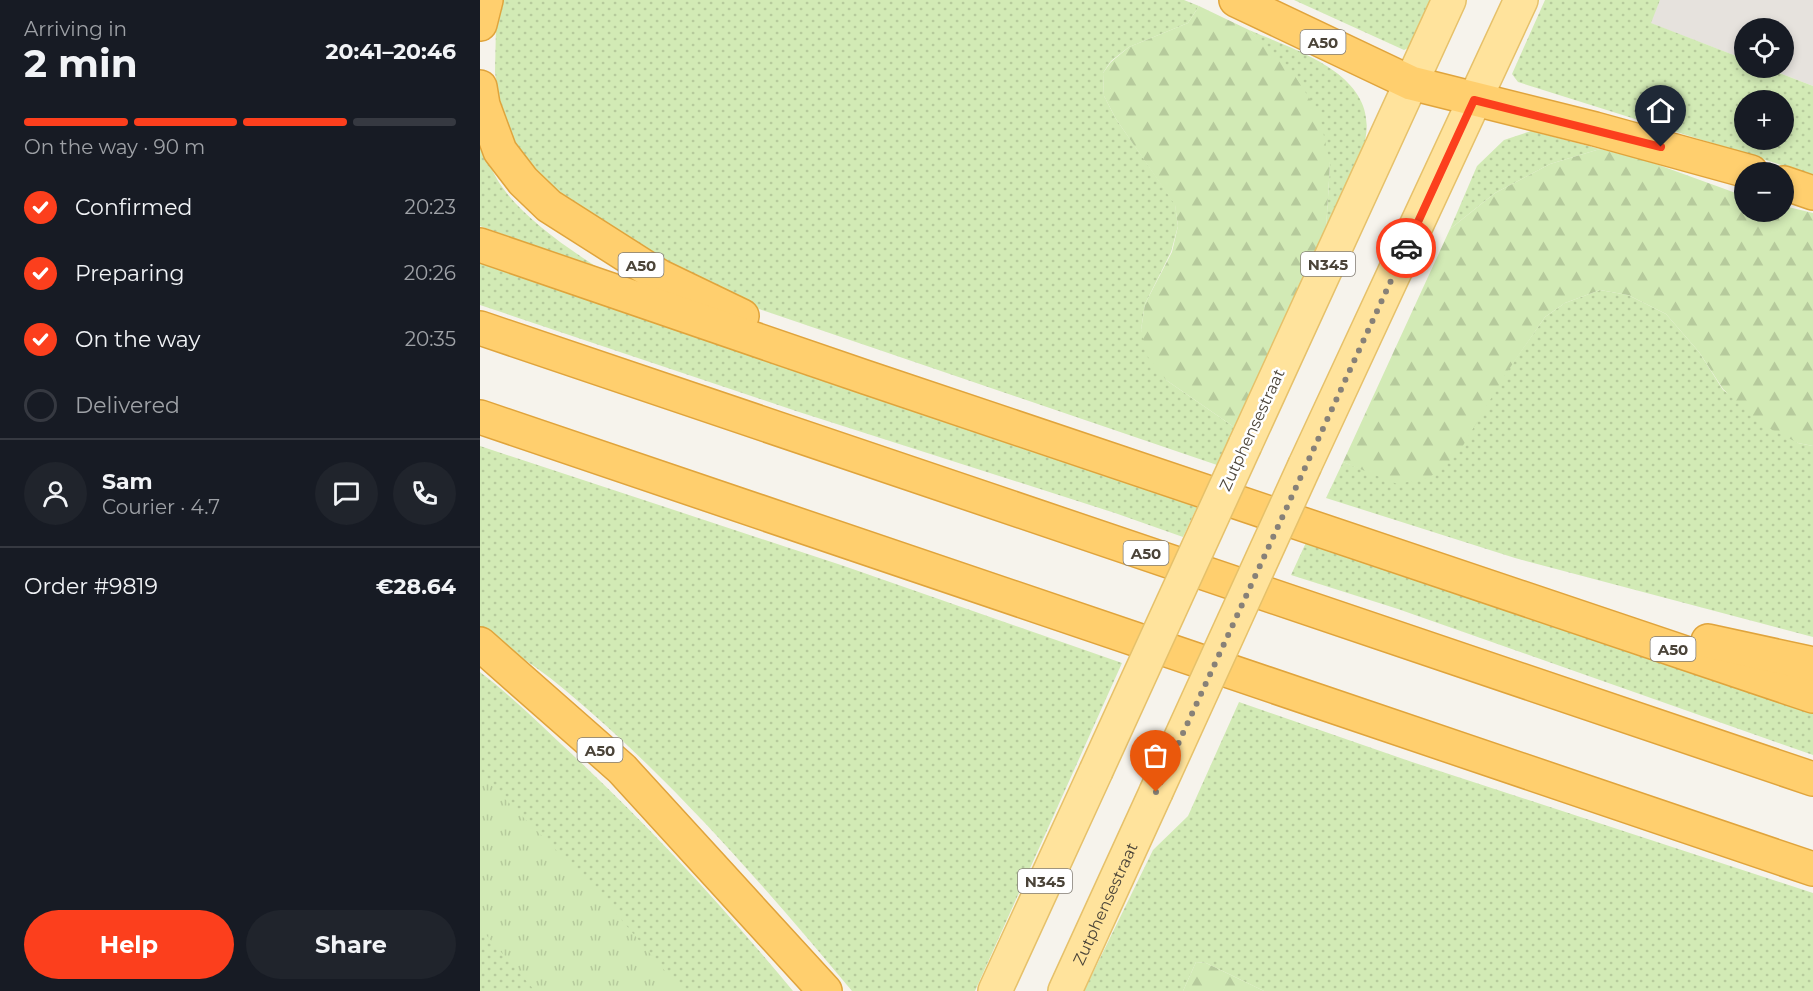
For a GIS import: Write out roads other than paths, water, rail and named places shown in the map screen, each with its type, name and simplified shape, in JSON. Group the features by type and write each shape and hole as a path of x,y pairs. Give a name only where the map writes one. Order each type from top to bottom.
{"highway":[{"path":"480,24 486,0"},
{"name":"A50","path":"1236,0 1411,83"},
{"path":"1411,83 1595,129 1734,167"},
{"name":"A50","path":"480,87 483,105 500,151 523,181 549,206 658,276 761,324 865,377"},
{"path":"1794,186 1813,193"},
{"name":"A50","path":"480,245 1813,696"},
{"name":"A50","path":"480,328 1813,779"},
{"path":"480,417 1813,869"},
{"name":"A50","path":"1534,602 1813,663"},
{"name":"A50","path":"480,644 622,769 825,991"}],"main road":[{"name":"Zutphensestraat","path":"994,991 1449,0"},
{"name":"Zutphensestraat","path":"1065,991 1305,465 1521,0"}]}
